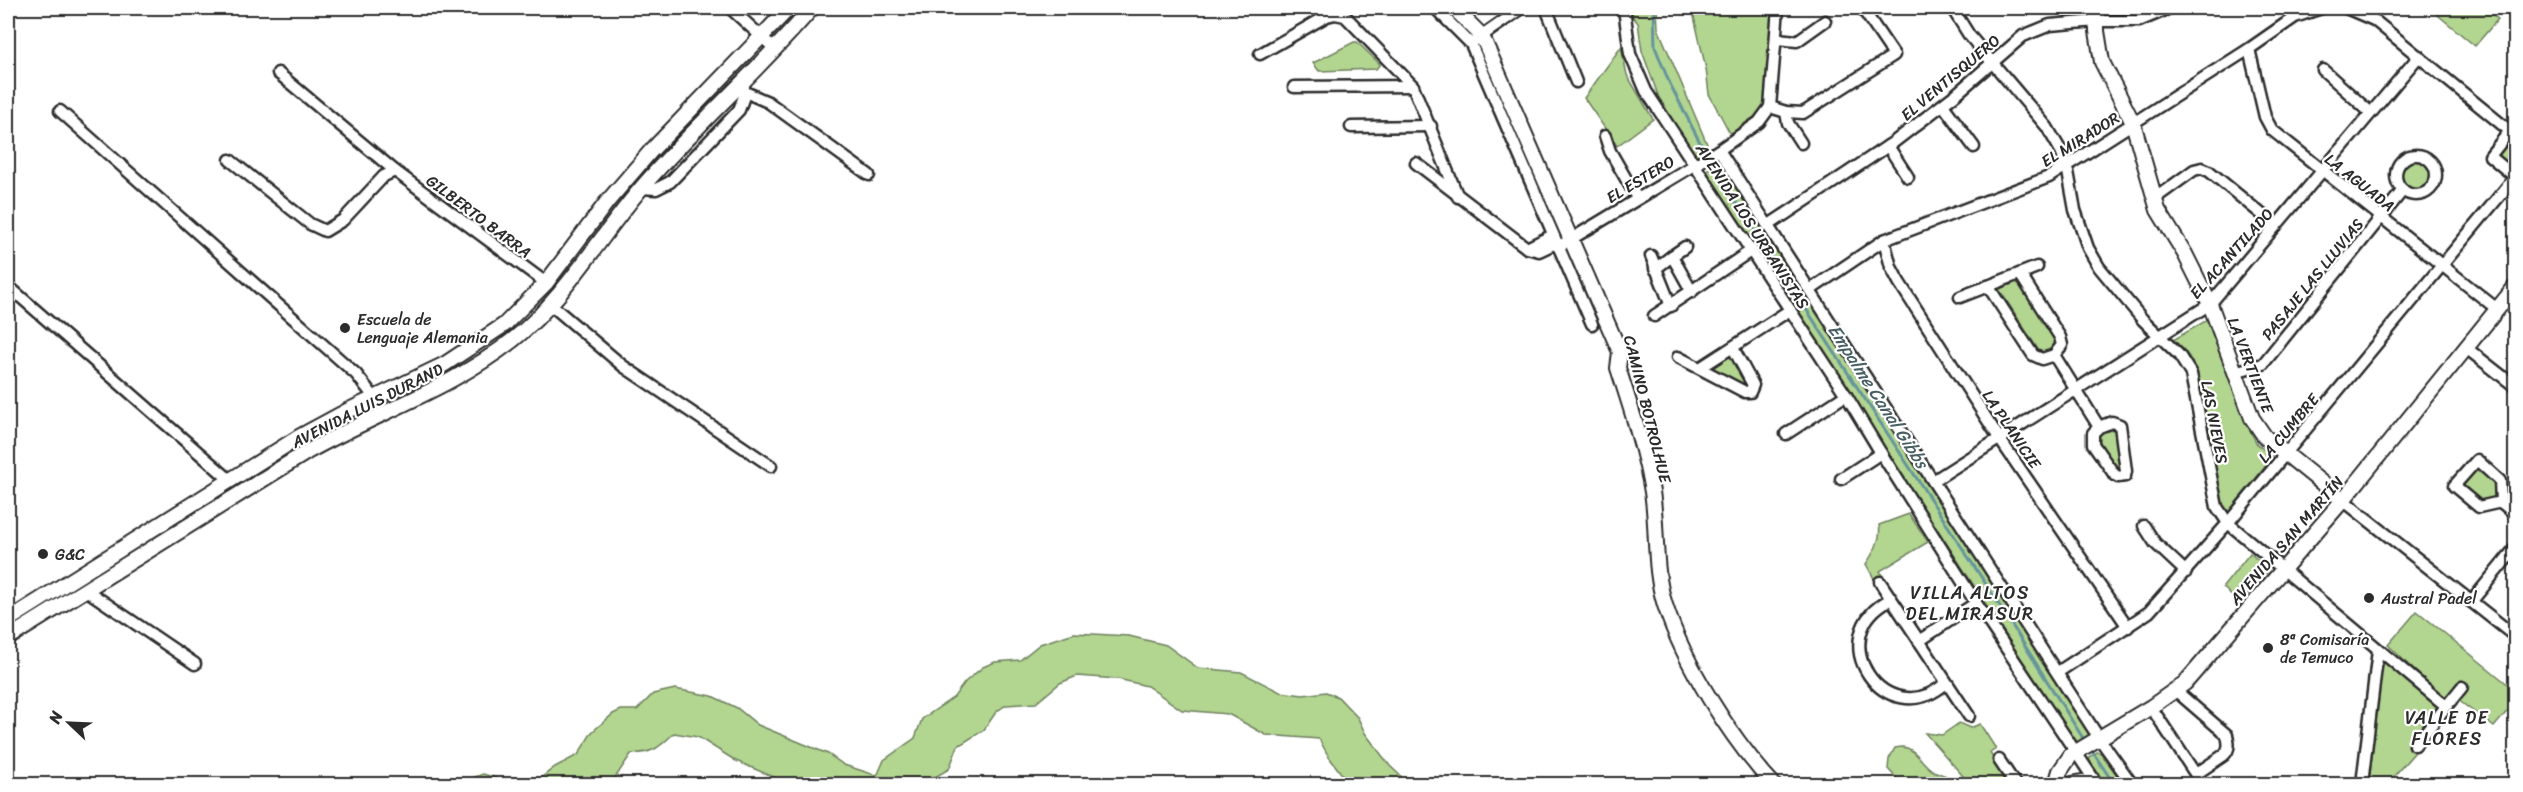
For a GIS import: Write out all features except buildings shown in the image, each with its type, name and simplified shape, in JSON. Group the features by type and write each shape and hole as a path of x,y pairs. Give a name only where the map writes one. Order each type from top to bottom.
{"street":[{"path":"730,8 775,49"},
{"name":"AVENIDA LUIS DURAND","path":"8,621 324,423 467,352 504,325 546,284 640,164 789,8"},
{"name":"AVENIDA LUIS DURAND","path":"8,638 324,443 476,366 515,338 550,304 641,188 744,86 812,8"},
{"name":"CAMINO BOTROLHUE","path":"1435,8 1476,40 1556,242 1592,324"},
{"name":"CAMINO BOTROLHUE","path":"1454,8 1476,40 1571,240 1620,352 1618,368 1652,490 1655,556 1665,604 1694,670 1745,752 1773,784"},
{"path":"1476,40 1522,8"},
{"path":"1546,8 1576,82"},
{"name":"AVENIDA LOS URBANISTAS","path":"1624,8 1627,39 1640,79 1697,163 1846,395 1976,603 2079,750 2096,784"},
{"path":"1778,8 1770,107 1786,112 1803,113 1894,55 1862,8"},
{"name":"LAS NIEVES","path":"1952,8 1969,35 2047,127 2061,151 2067,166 2075,210 2088,248 2099,267 2143,320 2179,355 2191,374 2217,507 2228,523 2446,706"},
{"name":"EL VENTISQUERO","path":"1769,225 1888,146 1943,105 2023,36 2049,25 2097,14 2139,21 2170,8"},
{"name":"EL MIRADOR","path":"1810,290 1884,240 2049,177 2249,50 2295,17 2322,8"},
{"path":"2346,8 2374,20 2512,134 2490,156 2515,176"},
{"path":"1260,54 1327,16 1340,14 1345,16 1413,86 1458,197"},
{"name":"LA VERTIENTE","path":"2097,14 2102,62 2133,123 2154,199 2210,304 2252,418 2265,437 2285,454 2516,638"},
{"path":"1777,39 1797,41 1825,21"},
{"name":"LA AGUADA","path":"2249,50 2267,122 2275,133 2497,309"},
{"name":"EL ACANTILADO","path":"1933,481 2210,304 2420,56"},
{"path":"2323,70 2371,113"},
{"name":"GILBERTO BARRA","path":"278,73 395,171 546,284"},
{"path":"721,77 732,73 744,86 869,175"},
{"path":"1294,87 1413,86"},
{"path":"1943,105 1974,147"},
{"name":"EL ESTERO","path":"1556,242 1571,240 1716,152 1753,127 1770,107"},
{"path":"60,111 356,374 374,398"},
{"path":"1786,112 1788,123 1801,143"},
{"path":"1351,127 1431,126"},
{"path":"1605,136 1637,198"},
{"path":"1888,146 1908,177"},
{"name":"AVENIDA LOS URBANISTAS","path":"1716,152 1769,225 2058,672 2097,739 2132,784"},
{"path":"230,160 310,224 325,231 343,219 384,176 395,171"},
{"path":"1416,163 1527,248 1539,251 1556,242"},
{"path":"640,164 637,178 641,188"},
{"path":"2154,199 2194,170 2202,168 2209,171 2276,226"},
{"name":"LA CUMBRE","path":"2058,672 2149,612 2186,572 2443,266 2515,176"},
{"name":"PASAJE LAS LLUVIAS","path":"2234,372 2263,364 2403,190"},
{"name":"LA PLANICIE","path":"1884,240 1891,267 1899,282 1999,438 2128,627"},
{"path":"1527,248 1556,242"},
{"path":"1655,268 1685,247"},
{"path":"1654,316 1752,250"},
{"path":"1651,256 1671,306"},
{"path":"1672,256 1692,292"},
{"path":"1960,297 2037,267"},
{"path":"1988,286 2033,355 2042,359 2054,355 2062,345 2060,337 2020,274"},
{"path":"8,286 230,480"},
{"name":"AVENIDA SAN MARTÍN","path":"2056,784 2063,765 2079,750 2151,706 2192,675 2343,500 2515,286"},
{"path":"550,304 623,366 771,466"},
{"path":"1701,368 1790,310"},
{"path":"2465,347 2516,387"},
{"path":"1678,357 1745,392 1750,392 1753,385 1733,348"},
{"path":"2054,355 2099,427"},
{"path":"1786,434 1846,395"},
{"path":"2112,422 2120,424 2125,476 2118,477 2114,474 2093,444 2093,433 2099,427 2112,422"},
{"path":"1841,479 1881,453"},
{"path":"2501,502 2479,507 2454,486 2477,460 2500,481 2501,502 2516,515"},
{"path":"2144,526 2155,543 2186,572"},
{"path":"2471,602 2516,548"},
{"path":"1880,582 1969,716"},
{"path":"86,590 195,664"},
{"path":"1892,599 1871,614 1863,628 1860,653 1869,676 1887,692 1910,698 1934,692 1946,682"},
{"path":"1919,641 1976,603"},
{"path":"2362,784 2378,650"},
{"path":"2415,745 2462,687"},
{"path":"2175,690 2227,735 2228,751 2196,774"},
{"path":"2151,706 2202,784"},
{"path":"1999,759 2015,784"},
{"path":"2072,784 2082,782 2096,784"}],"green space":[{"path":"1632,8 1657,8 1658,28 1710,151 1701,159 1694,155 1659,98 1642,51 1638,23 1633,17"},
{"path":"1692,8 1772,8 1765,106 1758,117 1731,135 1709,94 1706,69"},
{"path":"2436,8 2466,8 2471,12 2475,8 2484,8 2498,19 2475,46 2433,11"},
{"path":"1357,42 1380,64 1376,69 1319,71 1313,63"},
{"path":"1621,47 1627,75 1653,119 1617,146 1584,98"},
{"path":"2511,138 2515,142 2513,169 2496,154"},
{"path":"2416,159 2427,164 2432,175 2427,186 2416,191 2405,186 2400,175 2405,164"},
{"path":"1719,163 1724,165 1916,467 2051,670 2092,737 2080,745 2075,742 1709,176 1708,169"},
{"path":"2017,278 2056,338 2055,348 2045,353 2039,351 1999,289"},
{"path":"2207,320 2246,423 2257,444 2273,457 2227,514 2218,494 2213,470 2204,397 2198,374 2188,355 2173,340"},
{"path":"1730,356 1751,389 1713,373 1714,367"},
{"path":"2110,427 2118,429 2121,470 2119,471 2097,442 2098,434"},
{"path":"2476,469 2490,480 2496,489 2494,498 2488,503 2479,501 2461,485"},
{"path":"196,508 199,512 96,574 94,570"},
{"path":"1909,514 1928,542 1880,571 1885,580 1877,584 1866,564 1878,540 1879,525"},
{"path":"2250,553 2269,570 2239,604 2223,587"},
{"path":"2417,611 2515,690 2515,702 2494,727 2458,700 2470,687 2462,680 2447,697 2442,697 2388,645"},
{"path":"1074,633 1129,636 1166,645 1198,668 1241,672 1280,692 1303,695 1326,692 1338,697 1358,718 1365,733 1390,766 1409,784 1349,784 1319,739 1266,735 1228,714 1182,710 1147,686 1118,679 1077,676 1060,683 1036,703 1006,705 996,712 984,730 958,746 949,769 923,784 790,784 736,761 698,737 674,733 655,749 631,754 611,784 533,784 555,767 578,755 592,732 613,714 621,710 637,710 653,694 675,689 712,696 737,708 758,725 828,754 844,765 875,775 878,774 884,760 915,738 922,719 954,697 965,682 983,667 995,662 1020,660 1040,644"},
{"path":"2386,662 2440,705 2439,710 2408,746 2415,752 2387,784 2376,784 2371,780 2370,774 2381,664"},
{"path":"1959,723 1970,728 1980,724 1996,749 1990,753 2009,784 1970,784 1925,733 1942,735"},
{"path":"1902,747 1911,750 1928,767 1947,776 1956,784 1905,784 1900,782 1888,769 1889,759 1895,748"},
{"path":"2097,752 2101,753 2123,784 2105,784 2089,760"},
{"path":"483,774 496,778 503,784 456,784"}],"waterway":[{"name":"Empalme Canal Gibbs","path":"1654,8 1655,47 1669,82 1710,162 1993,595 2086,743"},
{"name":"Empalme Canal Gibbs","path":"2090,748 2114,784"}],"place":[{"name":"Escuela de Lenguaje Alemania","path":"345,328"},
{"name":"G&C","path":"43,554"},
{"name":"Austral Padel","path":"2369,598"},
{"name":"8ª Comisaría de Temuco","path":"2268,648"}],"district":[{"name":"VILLA ALTOS DEL MIRASUR","path":"1970,603"},
{"name":"VALLE DE FLORES","path":"2447,728"}]}
